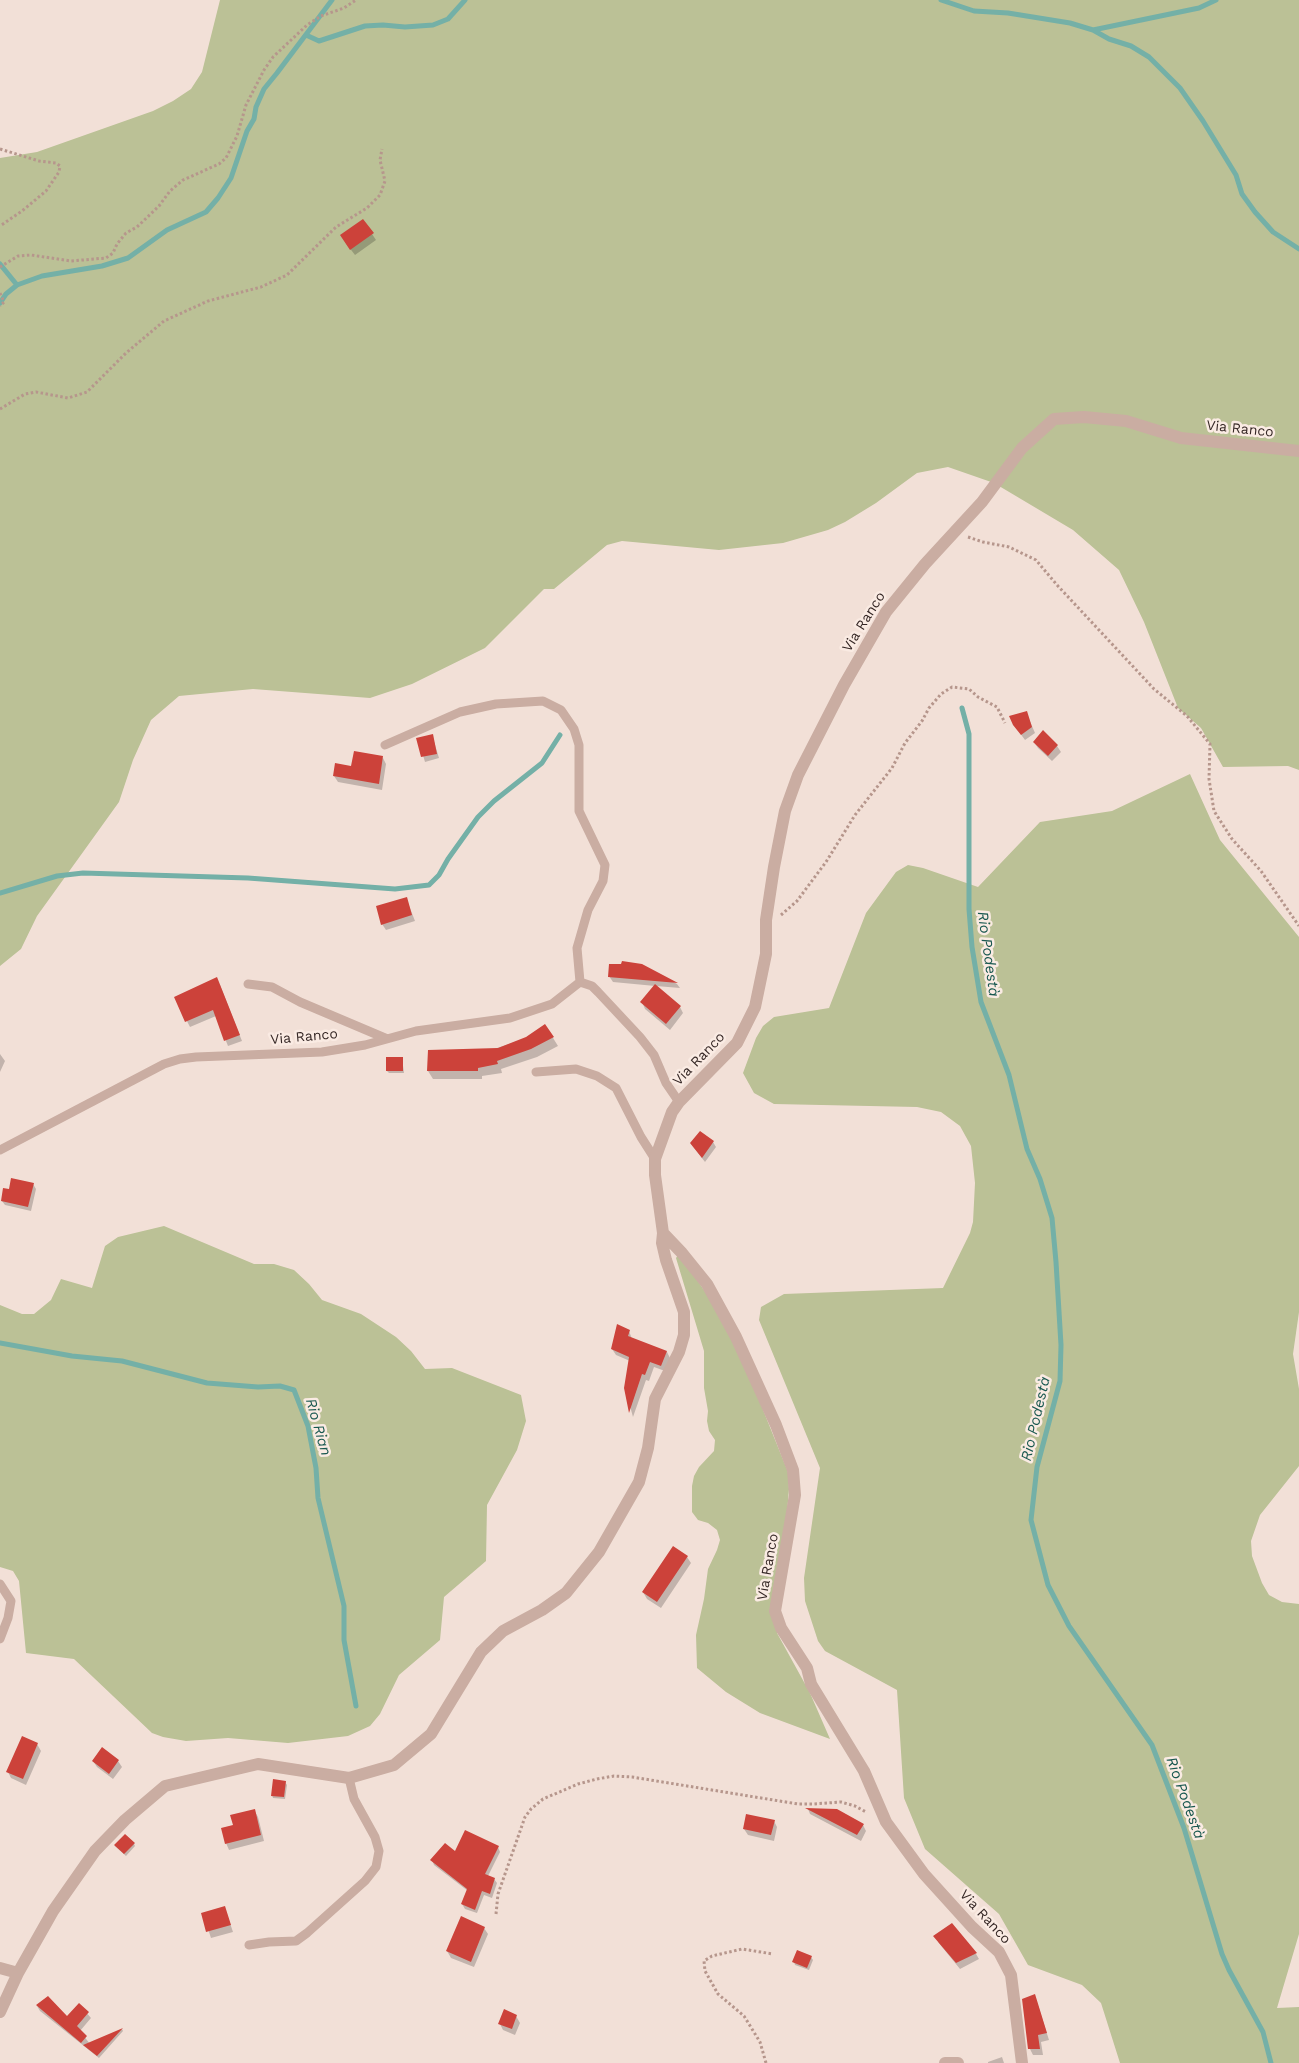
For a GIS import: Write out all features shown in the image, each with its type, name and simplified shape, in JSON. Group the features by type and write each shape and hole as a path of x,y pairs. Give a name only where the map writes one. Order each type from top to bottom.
{"street":[{"name":"Via Ranco","path":"1022,2063 1011,1975 999,1952 972,1927 924,1874 886,1822 864,1771 811,1684 807,1668 781,1628 775,1611 795,1495 793,1470 776,1425 736,1336 707,1284 663,1233 655,1175 655,1159 672,1112 679,1102 737,1043 755,1007 766,954 766,920 785,811 798,775 844,684 886,612 925,564 982,502 1022,448 1054,419 1084,417 1126,421 1182,438 1299,451"},
{"path":"0,2012 18,1972 53,1911 95,1851 125,1820 165,1786 258,1764 349,1778 394,1765 431,1734 481,1652 503,1631 542,1610 566,1593 599,1552 638,1482 648,1448 654,1399 679,1352 684,1336 684,1312 666,1260 662,1243 663,1233"},
{"path":"0,1968 18,1972"},
{"path":"945,2063 958,2063"}],"lane":[{"path":"386,745 460,712 496,704 543,702 561,710 574,729 579,745 579,811 605,865 603,881 588,910 577,948 580,982"},
{"name":"Via Ranco","path":"0,1150 164,1064 180,1059 196,1056 322,1052 365,1045 416,1031 510,1018 552,1004 580,982 592,986 640,1037 654,1055 666,1083 679,1102"},
{"path":"248,984 272,987 300,1002 385,1038"},
{"path":"536,1072 576,1069 597,1076 616,1088 655,1159"},
{"path":"0,1584 11,1601 8,1618 0,1639"},
{"path":"248,1945 296,1941 365,1881 376,1868 380,1851 375,1837 354,1799 349,1778"}],"path":[{"path":"0,267 18,256 31,255 71,262 106,258 113,253 117,244 126,233 137,227 183,180 219,164 226,158 237,136 246,105 273,57 306,25 321,16 344,8 356,0"},
{"path":"0,149 39,161 56,163 60,166 59,172 46,191 0,226"},
{"path":"0,409 25,394 36,392 68,398 87,392 126,353 164,321 208,301 261,287 287,275 336,227 367,208 380,195 385,181 380,160 382,149"},
{"path":"0,293 4,302 0,306"},
{"path":"960,526 967,536 983,542 1009,547 1036,560 1056,585 1154,689 1187,716 1210,744 1209,779 1214,811 1232,839 1261,871 1299,926"},
{"path":"766,920 781,914 797,901 840,842 856,815 892,768 905,743 941,694 952,687 969,689 978,697 997,707 1005,722"},
{"path":"496,1914 498,1894 525,1817 531,1808 543,1799 578,1784 597,1779 614,1776 632,1777 798,1804 841,1802 855,1806 886,1822"},
{"path":"766,2063 760,2042 744,2016 718,1994 704,1971 704,1961 712,1956 742,1949 773,1954"}],"green space":[{"path":"220,0 1299,0 1299,770 1288,766 1223,767 1201,728 1178,708 1144,622 1119,570 1073,530 994,483 948,467 917,473 876,503 845,522 828,530 783,543 719,550 622,541 607,545 554,589 544,589 485,648 412,684 370,698 253,689 179,696 151,720 133,760 119,802 37,916 21,949 0,966 0,158 37,152 153,111 191,89 202,72"},
{"path":"1190,774 1220,840 1299,937 1299,1312 1293,1354 1299,1389 1299,1466 1260,1515 1251,1541 1252,1556 1262,1583 1269,1595 1282,1602 1299,1604 1299,1934 1277,2008 1299,2007 1299,2063 1120,2063 1101,2003 1082,1985 1028,1965 999,1914 925,1849 904,1798 897,1690 825,1651 818,1641 805,1601 804,1578 820,1468 759,1320 761,1307 784,1294 943,1288 970,1233 973,1222 975,1183 971,1146 960,1126 941,1112 917,1107 774,1104 754,1093 743,1073 756,1038 763,1026 774,1017 829,1008 866,913 896,872 908,865 923,868 978,887 1040,822 1112,811"},
{"path":"164,1226 254,1264 274,1264 294,1270 322,1300 361,1314 396,1337 411,1351 425,1369 452,1368 521,1395 526,1421 517,1450 487,1505 486,1561 444,1597 440,1640 399,1675 380,1714 370,1726 348,1736 288,1743 228,1738 186,1741 163,1737 152,1733 74,1659 26,1653 19,1581 13,1571 0,1567 0,1305 22,1314 34,1314 51,1300 61,1279 92,1288 105,1246 118,1237"},
{"path":"678,1255 681,1256 714,1305 741,1355 788,1472 789,1489 777,1633 810,1693 830,1739 760,1713 726,1692 697,1668 696,1635 708,1569 720,1540 717,1530 708,1523 698,1520 692,1512 694,1476 699,1467 714,1451 715,1440 709,1431 707,1421 708,1411 704,1388 704,1351 676,1258"}],"building":[{"path":"363,219 374,233 350,250 340,235"},
{"path":"1027,711 1032,727 1021,735 1009,716"},
{"path":"1043,730 1058,745 1048,756 1033,742"},
{"path":"433,734 437,754 421,757 416,738"},
{"path":"354,751 383,756 379,784 333,776 335,763 351,766"},
{"path":"407,897 412,915 381,925 376,906"},
{"path":"622,961 642,964 678,983 608,977 609,964 621,964"},
{"path":"217,977 240,1035 224,1041 213,1010 185,1022 174,997"},
{"path":"655,984 681,1006 666,1024 640,1002"},
{"path":"545,1024 554,1037 531,1049 497,1061 498,1064 478,1068 478,1071 427,1071 428,1050 498,1048 526,1037"},
{"path":"386,1057 403,1057 403,1071 386,1071"},
{"path":"700,1131 714,1141 702,1158 690,1143"},
{"path":"11,1178 34,1183 28,1207 1,1201 3,1188 9,1189"},
{"path":"617,1324 630,1330 628,1336 667,1351 661,1366 650,1362 645,1375 642,1374 629,1413 624,1388 629,1357 611,1349"},
{"path":"673,1546 688,1556 657,1602 642,1592"},
{"path":"22,1736 38,1743 23,1779 6,1772"},
{"path":"102,1747 119,1760 109,1774 92,1761"},
{"path":"273,1779 286,1781 284,1797 271,1796"},
{"path":"805,1808 837,1809 864,1824 857,1835"},
{"path":"255,1809 261,1835 225,1844 221,1828 233,1825 230,1815"},
{"path":"746,1814 775,1820 771,1835 743,1829"},
{"path":"465,1830 499,1846 485,1874 495,1878 490,1894 482,1891 475,1910 461,1904 467,1889 430,1860 445,1843 455,1851"},
{"path":"125,1834 135,1843 124,1854 114,1845"},
{"path":"225,1906 231,1925 206,1932 201,1913"},
{"path":"461,1916 485,1927 471,1962 446,1951"},
{"path":"952,1923 977,1953 956,1963 933,1936"},
{"path":"797,1950 812,1956 807,1968 792,1962"},
{"path":"1035,1994 1047,2033 1038,2035 1040,2049 1028,2049 1022,1999"},
{"path":"48,1996 67,2016 79,2003 89,2012 77,2026 87,2036 81,2043 36,2005"},
{"path":"504,2009 517,2015 512,2029 498,2024"},
{"path":"123,2028 97,2056 83,2045"}],"waterway":[{"path":"0,303 6,294 17,285 42,276 102,266 128,258 167,230 206,212 231,178 264,89 332,0"},
{"path":"306,35 319,41 365,26 405,27 433,25 448,19 465,0"},
{"path":"941,0 974,11 1008,13 1070,23 1093,30 1199,8 1216,0"},
{"path":"1093,30 1109,39 1131,46 1149,57 1180,88 1236,175 1242,194 1255,212 1273,232 1299,249"},
{"path":"0,264 17,285"},
{"name":"Rio Podestà","path":"962,708 969,734 969,909 972,947 981,1002 1009,1075 1027,1149 1040,1179 1052,1218 1056,1262 1061,1345 1060,1381 1037,1467 1031,1520 1048,1585 1069,1626 1152,1745 1184,1828 1222,1954 1263,2032 1271,2063"},
{"path":"0,893 57,876 83,873 248,878 395,889 429,885 439,875 478,817 494,801 542,763 560,735"},
{"name":"Rio Rian","path":"0,1343 72,1356 122,1361 207,1383 258,1387 280,1386 294,1390 308,1426 316,1468 318,1498 344,1606 344,1640 356,1706"}]}
